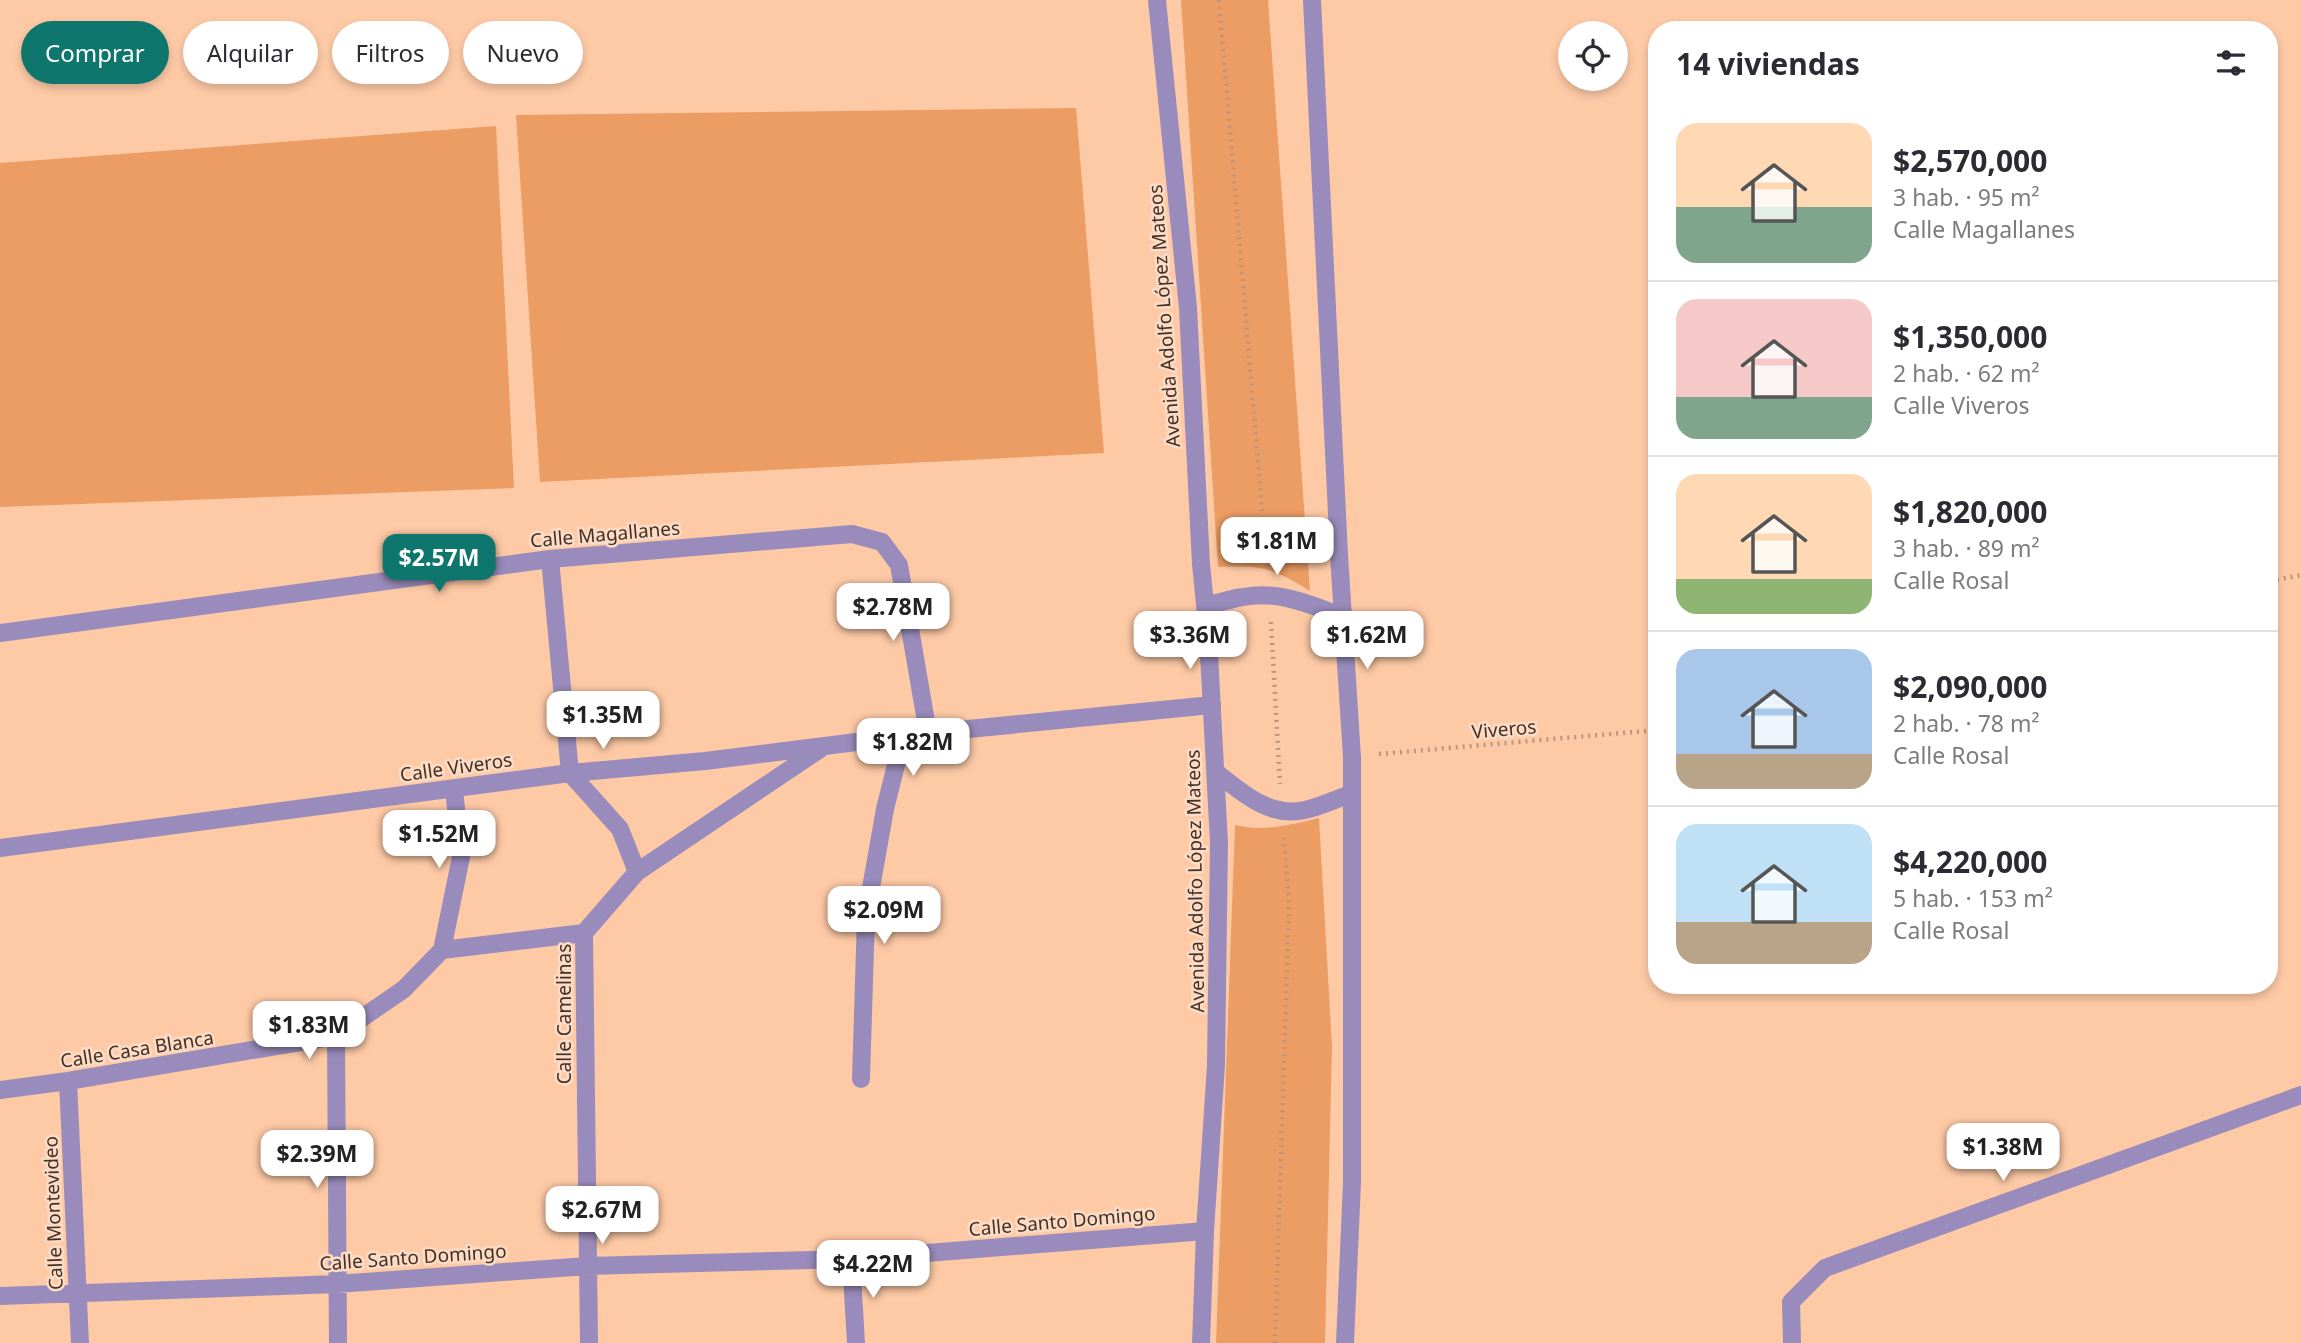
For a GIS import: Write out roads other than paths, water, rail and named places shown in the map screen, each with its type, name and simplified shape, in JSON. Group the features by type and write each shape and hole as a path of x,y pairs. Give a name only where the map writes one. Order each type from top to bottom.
{"street":[{"name":"Avenida Adolfo López Mateos","path":"1157,0 1188,307 1201,564 1217,773 1219,843 1216,1065 1201,1343"},
{"path":"1312,0 1352,757 1352,1182 1345,1343"},
{"name":"Calle Magallanes","path":"0,633 550,559 852,534 881,542 899,565 928,733"},
{"path":"550,559 570,773 620,829 636,872"},
{"path":"1205,606 1244,596 1269,596 1291,598 1344,618"},
{"name":"Calle Viveros","path":"0,848 570,773 705,761 928,733 1212,705"},
{"path":"861,1079 866,916 885,809 903,737"},
{"name":"Calle Camelinas","path":"589,1343 584,933 636,872 824,746"},
{"path":"1217,773 1252,801 1281,810 1303,811 1351,793"},
{"path":"454,789 461,857 442,950 584,933"},
{"name":"Calle Casa Blanca","path":"0,1090 68,1082 336,1037 404,989 442,950"},
{"path":"336,1037 338,1343"},
{"name":"Calle Montevideo","path":"68,1082 80,1343"},
{"path":"1792,1343 1791,1302 1825,1268 2301,1095"},
{"name":"Calle Santo Domingo","path":"0,1296 337,1284 587,1266 851,1259 1205,1231"},
{"path":"851,1259 856,1343"}]}
